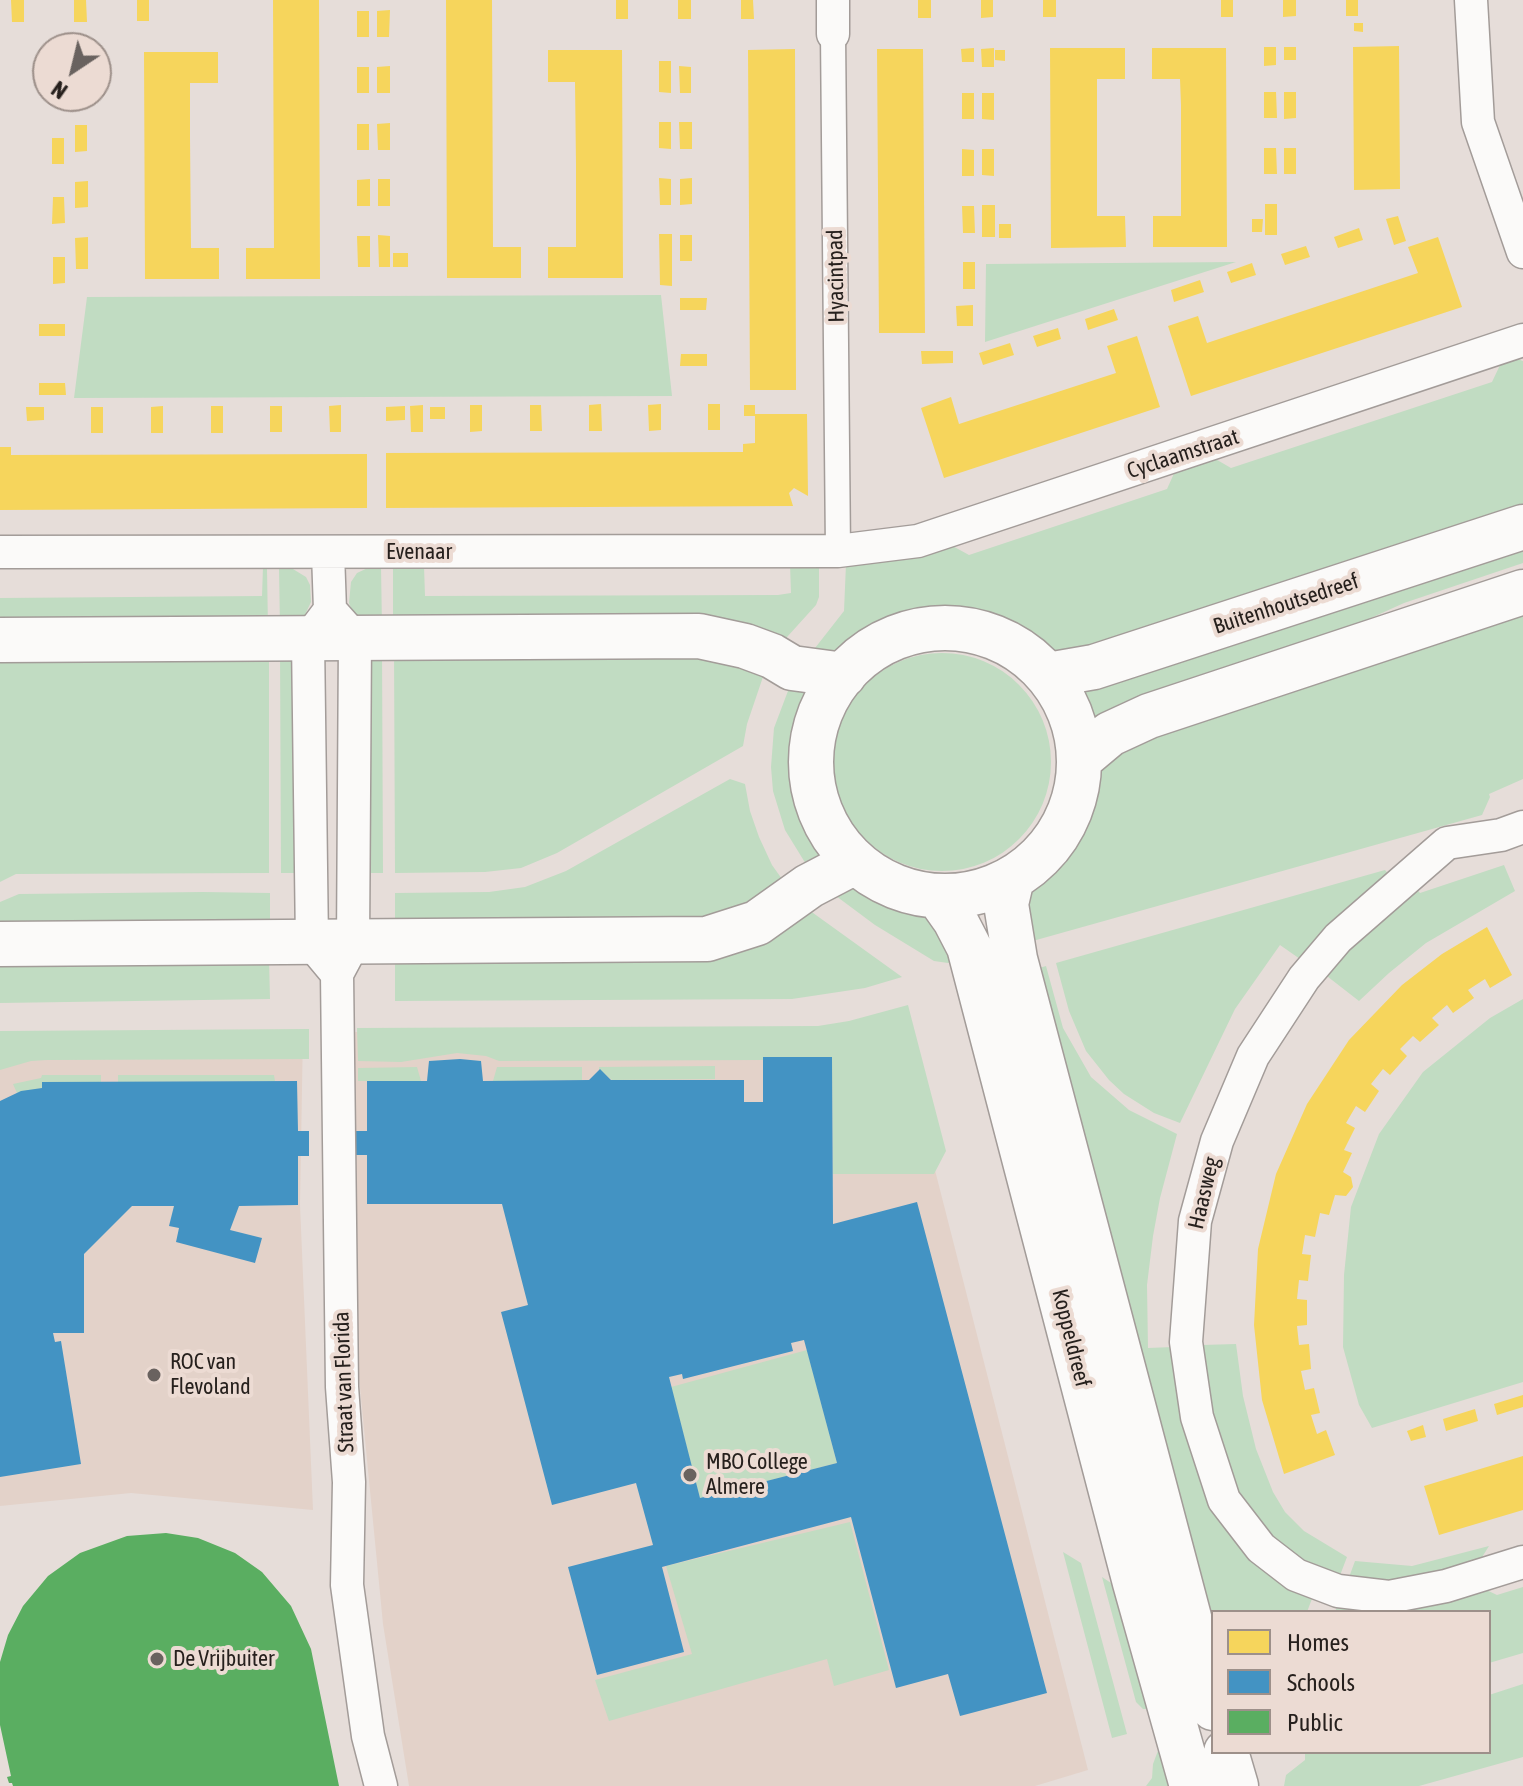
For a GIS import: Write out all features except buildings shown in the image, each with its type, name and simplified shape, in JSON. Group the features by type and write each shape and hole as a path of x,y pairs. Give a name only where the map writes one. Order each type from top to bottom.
{"main road":[{"name":"Buitenhoutsedreef","path":"1048,675 1094,667 1523,527"},
{"path":"1079,760 1110,734 1149,716 1523,592"},
{"path":"0,640 331,629 699,636 745,646 792,668 844,675"},
{"path":"921,629 968,629 1007,643 1048,675 1062,696 1074,725 1079,760 1077,789 1065,823 1048,848 1012,878 980,892 938,896 878,878 855,862 834,838 817,805 810,771 812,738 821,707 844,675 892,638 921,629"},
{"path":"0,944 334,954 707,939 757,923 809,886 855,862"},
{"name":"Koppeldreef","path":"1012,878 1006,904 1015,959 1211,1700"},
{"name":"Koppeldreef","path":"938,896 962,934 975,970 1135,1583 1192,1786"},
{"path":"1227,1754 1236,1786"}],"street":[{"name":"Hyacintpad","path":"833,0 838,551"},
{"path":"1471,0 1478,122 1523,252"},
{"name":"Cyclaamstraat","path":"838,551 918,541 1523,340"},
{"name":"Evenaar","path":"0,552 838,551"},
{"path":"328,553 334,954"},
{"path":"331,629 334,954"},
{"name":"Haasweg","path":"1523,827 1501,835 1447,843 1338,938 1304,978 1253,1056 1217,1141 1195,1221 1186,1342 1197,1417 1224,1500 1261,1548 1296,1575 1338,1591 1389,1597 1446,1586 1523,1562"},
{"name":"Straat van Florida","path":"334,954 342,1371 349,1482 347,1585 368,1736 381,1786"}],"shaded area":[{"name":"ROC van Flevoland","path":"303,1030 300,1205 313,1510 131,1493 0,1506 0,1037"},
{"name":"MBO College Almere","path":"353,1032 900,1033 1088,1770 1035,1786 409,1786 383,1624 354,1326"}],"green space":[{"path":"1236,262 985,342 986,264"},
{"path":"661,295 672,396 74,398 87,297"},
{"path":"1517,359 1523,361 1523,511 1090,656 1052,653 986,620 946,613 897,621 872,631 829,656 808,657 844,611 846,564 879,562 949,544 969,555 1167,489 1176,469 1212,457 1231,468 1492,382 1501,363"},
{"path":"1523,536 1523,563 1404,603 1263,667 1087,726 1072,688"},
{"path":"790,564 819,564 819,597 816,605 778,647 393,628 393,566 424,566 425,596 778,595 791,593"},
{"path":"288,566 306,577 311,602 302,621 280,628 279,567"},
{"path":"372,566 381,566 382,628 365,625 349,603 351,582 357,573"},
{"path":"263,567 267,569 268,628 0,630 0,598 262,596"},
{"path":"1523,602 1523,779 1489,794 1482,815 1022,944 1029,892 1068,840 1078,822 1097,768 1110,747"},
{"path":"382,648 383,873 366,873 365,659"},
{"path":"678,648 766,668 743,746 557,853 521,868 485,872 395,873 394,649"},
{"path":"269,649 269,873 16,874 0,882 0,650"},
{"path":"280,649 295,655 298,873 281,873"},
{"path":"942,653 984,661 1003,671 1019,685 1033,701 1043,720 1051,762 1043,804 1033,823 1019,839 1003,853 984,863 942,871 900,863 881,853 865,839 851,823 841,804 833,762 841,720 851,701 865,685 881,671 900,661"},
{"path":"791,683 810,694 798,726 793,765 806,823 826,855 809,869 785,830 773,791 774,728"},
{"path":"730,779 745,784 759,837 772,865 787,886 745,918 395,932 395,893 489,892 525,887 566,871"},
{"path":"1504,865 1515,891 1426,943 1359,1001 1323,973 1415,887 1420,893"},
{"path":"1385,870 1390,876 1300,959 1280,945 1235,1009 1180,1123 1154,1113 1124,1094 1086,1051 1069,1011 1056,963"},
{"path":"849,886 926,915 962,959 948,963 934,961 875,925 832,893"},
{"path":"270,893 270,934 0,935 0,902 19,894"},
{"path":"802,905 902,977 865,988 792,999 395,1001 395,959"},
{"path":"0,957 269,958 270,999 0,1003"},
{"path":"1046,966 1063,1028 1091,1077 1129,1110 1177,1134 1153,1236 1147,1285 1148,1348 1173,1347 1191,1443 1313,1596 1308,1610 1211,1610 1211,1662 1029,971"},
{"path":"1523,999 1523,1382 1372,1428 1359,1405 1343,1347 1344,1275 1351,1207 1379,1134 1423,1072 1490,1018"},
{"path":"908,1005 946,1151 934,1174 833,1174 832,1057 499,1061 486,1056 457,1053 401,1062 358,1061 357,1028 818,1026"},
{"path":"309,1029 309,1059 47,1060 0,1070 0,1031"},
{"path":"715,1066 715,1079 612,1080 599,1069 599,1067"},
{"path":"417,1067 421,1081 358,1081 358,1068"},
{"path":"497,1067 582,1067 582,1080 493,1081"},
{"path":"42,1075 101,1075 101,1082 42,1083 42,1088 17,1093 13,1084 41,1078"},
{"path":"118,1075 274,1075 275,1081 118,1082"},
{"path":"1236,1344 1243,1396 1256,1449 1273,1492 1285,1512 1304,1531 1347,1557 1339,1578 1287,1552 1243,1509 1214,1435 1202,1345"},
{"path":"807,1350 837,1463 700,1498 671,1387"},
{"path":"850,1522 889,1670 834,1686 827,1659 609,1721 595,1680 692,1654 666,1566"},
{"path":"1489,1546 1479,1562 1392,1583 1348,1580 1355,1561 1412,1566"},
{"path":"1063,1552 1081,1563 1127,1734 1112,1738"},
{"path":"1102,1577 1114,1585 1149,1709 1143,1709 1136,1702"},
{"path":"1480,1587 1497,1595 1523,1587 1523,1653 1491,1662 1491,1610 1336,1610 1338,1604"},
{"path":"1523,1684 1523,1757 1419,1786 1284,1786 1286,1775 1305,1760 1305,1754 1491,1754 1491,1694"},
{"path":"1159,1748 1180,1786 1146,1786 1152,1778"}],"place":[{"name":"ROC van Flevoland","path":"154,1375"},
{"name":"MBO College Almere","path":"690,1475"},
{"name":"De Vrijbuiter","path":"157,1659"}]}
